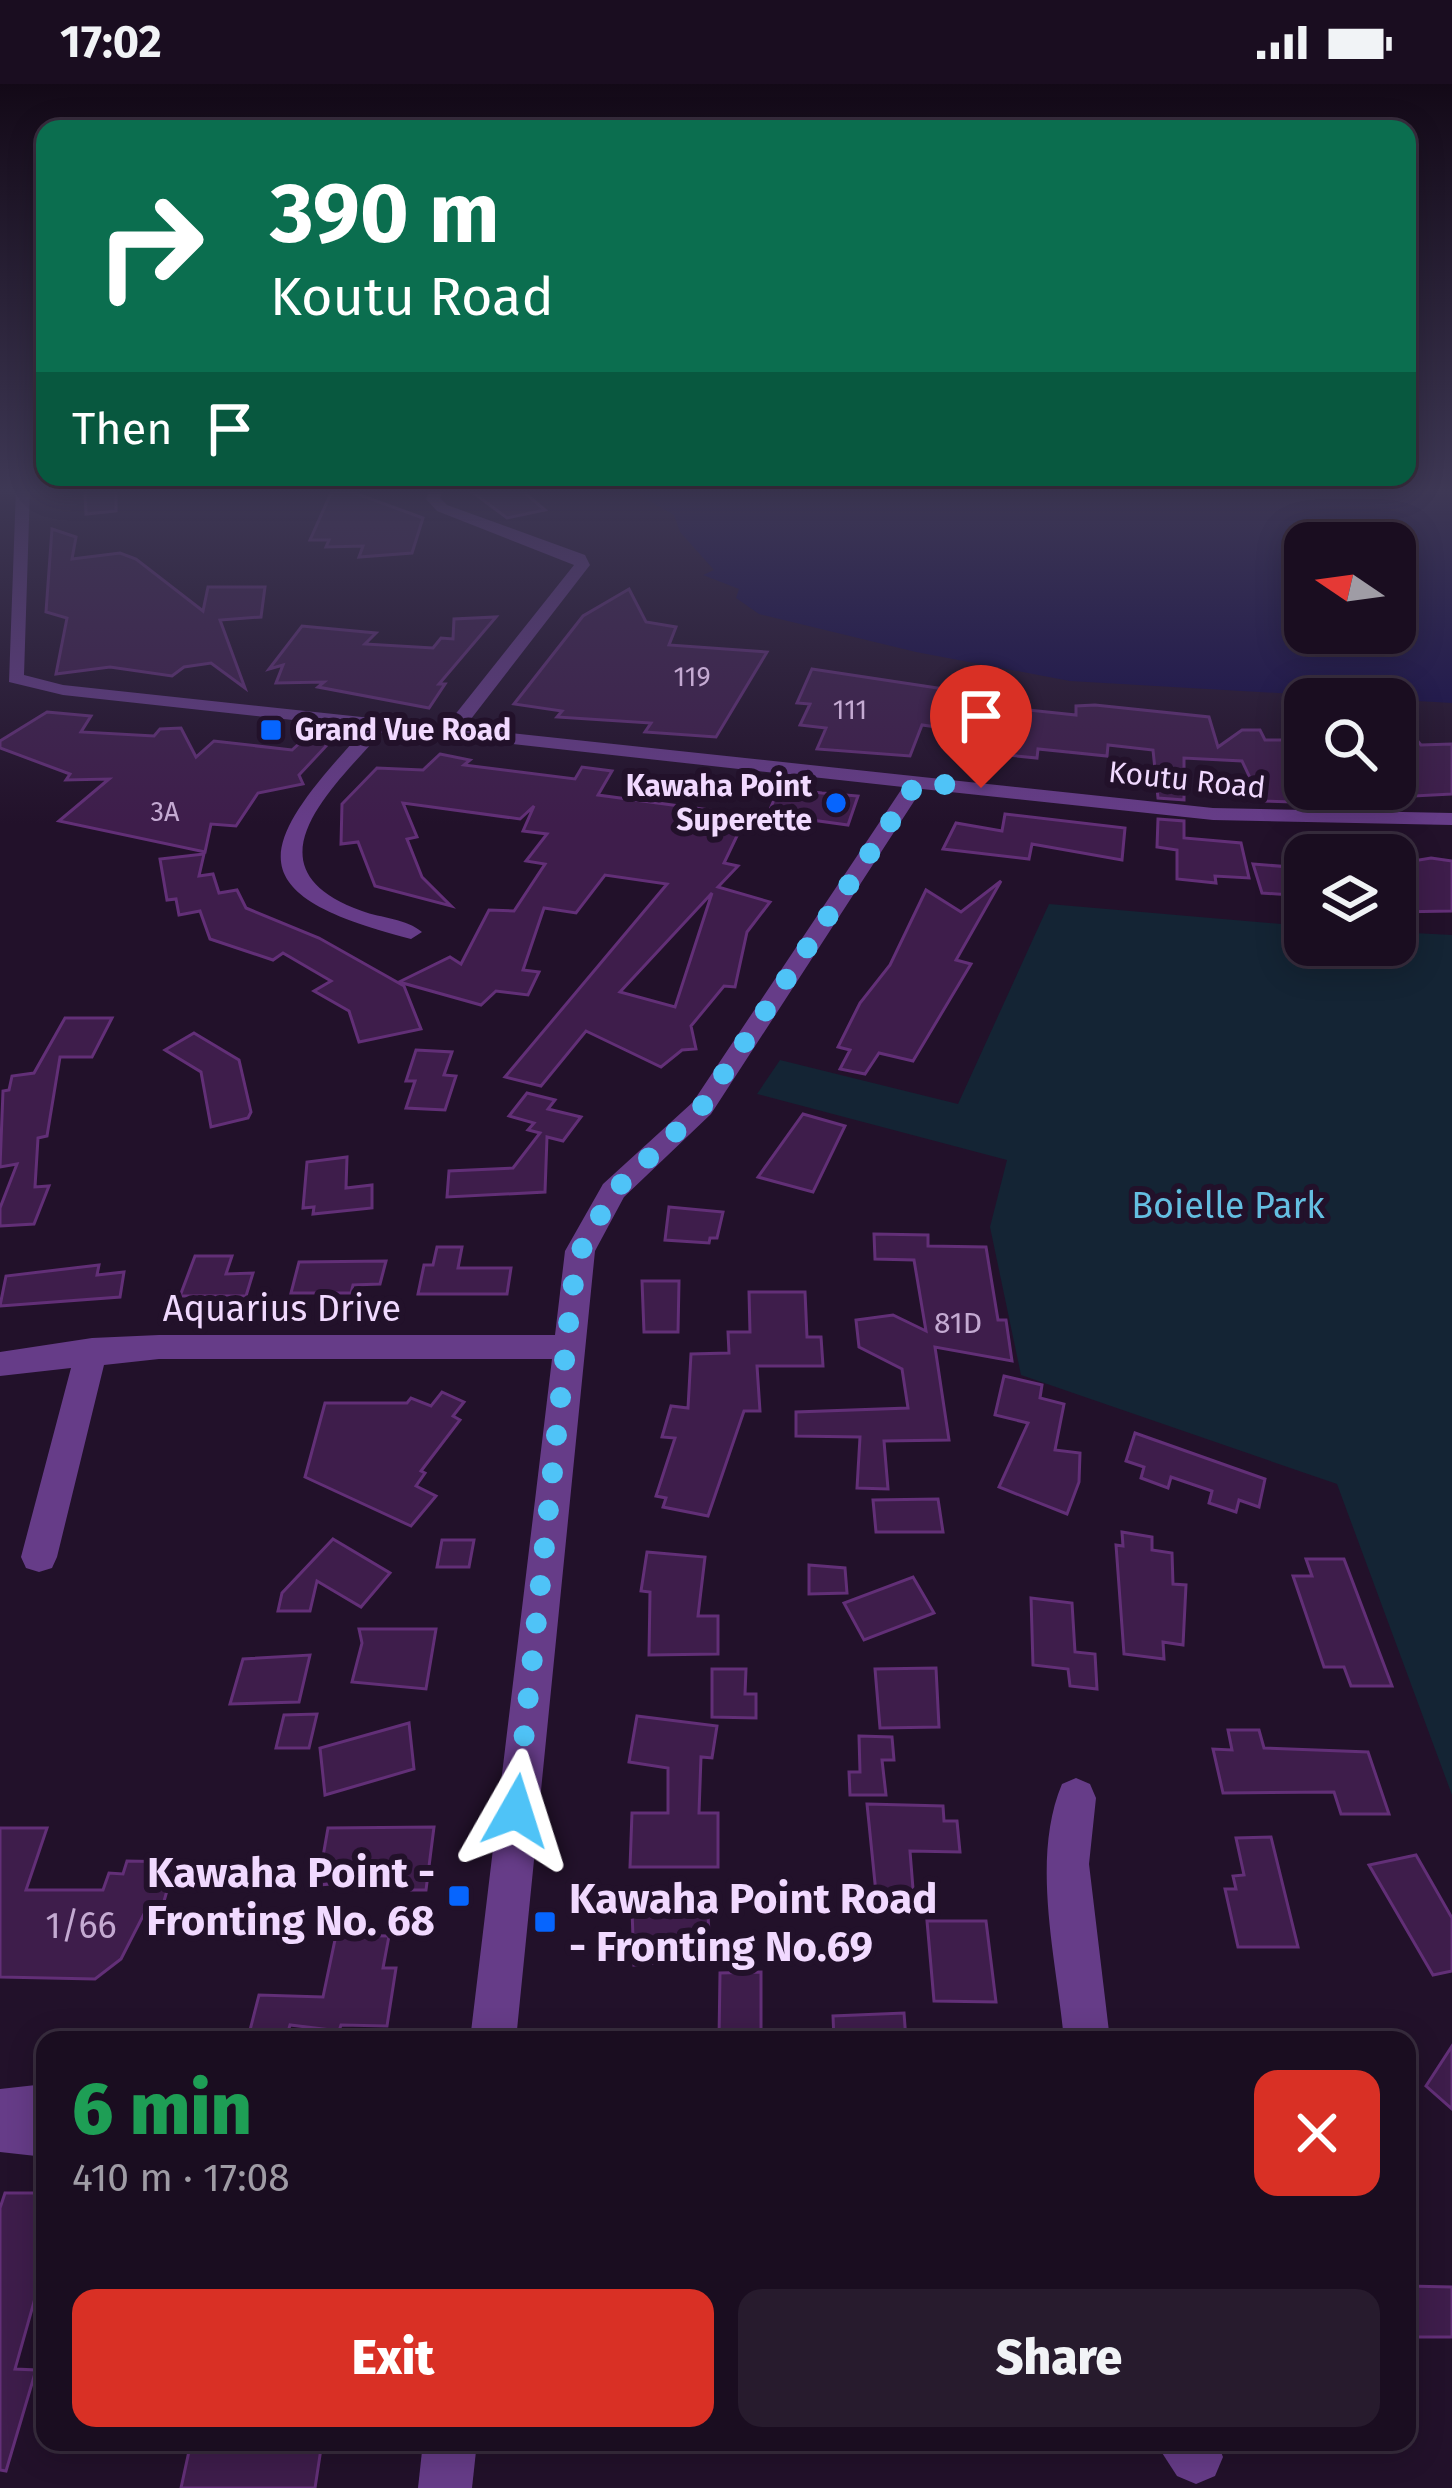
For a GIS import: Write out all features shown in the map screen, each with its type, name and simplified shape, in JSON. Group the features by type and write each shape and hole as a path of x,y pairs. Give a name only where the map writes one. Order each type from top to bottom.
{"street":[{"path":"9,600 8,679 63,690 452,731 555,600"},
{"path":"380,724 298,817 288,853 295,876 326,904 411,932"},
{"name":"Koutu Road","path":"452,731 1250,817 1452,819"},
{"path":"494,2031 580,1252 614,1191 701,1108 917,782"},
{"name":"Aquarius Drive","path":"0,1364 92,1350 566,1347"},
{"path":"39,1557 92,1350"},
{"path":"1076,1798 1069,1864 1087,2031"},
{"path":"0,2112 36,2109"},
{"path":"0,2128 36,2132"},
{"path":"445,2488 449,2451"}],"green space":[{"name":"Boielle Park","path":"1049,904 1284,924 1284,966 1416,966 1416,933 1452,935 1452,1795 1337,1484 1021,1375 990,1227 1007,1160 757,1094 780,1060 958,1104"}],"shaded area":[{"path":"739,600 1284,600 1284,654 1416,654 1416,600 1452,600 1452,703 1416,701 1416,678 1284,678 1284,693 1070,681 916,652 759,614"}],"building":[{"path":"47,600 189,600 203,611 205,600 263,600 261,617 220,620 245,688 211,663 184,667 172,676 110,667 56,674 67,618 46,612"},
{"path":"610,600 635,600 646,622 676,627 669,645 767,652 716,737 645,732 651,723 557,717 562,711 514,704 583,616"},
{"path":"496,617 439,684 445,684 429,708 318,687 324,682 276,683 283,665 269,669 302,626 376,633 365,644 433,648 441,638 453,639 454,619"},
{"path":"812,669 944,689 942,696 1029,705 1028,710 1076,715 1076,706 1095,705 1209,717 1218,747 1242,730 1260,730 1265,740 1284,740 1284,802 1261,801 1242,761 1184,758 1184,800 1158,798 1153,750 1108,745 1107,756 1038,749 1037,758 997,754 1001,736 922,725 910,756 817,749 826,728 800,725 810,704 797,703"},
{"path":"47,712 91,716 81,732 154,736 160,729 181,728 196,757 214,741 292,750 302,741 328,744 299,775 303,784 258,793 236,826 211,824 205,852 59,821 109,779 66,780 70,774 0,748 0,741"},
{"path":"1416,739 1421,745 1452,744 1452,794 1416,796"},
{"path":"440,754 470,760 464,765 575,779 582,767 612,771 598,795 747,815 724,863 738,866 718,887 770,902 747,932 735,987 724,986 691,1026 696,1049 682,1050 661,1067 586,1031 541,1086 505,1077 667,884 605,875 576,913 544,908 523,970 539,972 528,995 496,991 481,1005 399,982 450,957 461,964 489,910 514,911 545,864 526,861 547,834 523,831 534,806 520,819 403,803 417,837 407,839 422,877 451,906 375,886 358,842 341,844 342,804 377,768 423,770","holes":["712,893 675,1007 620,992"]},
{"path":"779,788 858,796 848,825 768,814"},
{"path":"1005,814 1125,828 1122,860 1032,844 1029,859 943,849 956,823 1002,831"},
{"path":"1158,819 1184,821 1184,838 1241,843 1249,878 1215,876 1216,883 1177,879 1177,850 1157,847"},
{"path":"204,854 199,876 213,874 219,893 237,890 246,908 319,938 404,986 421,1029 359,1042 349,1011 314,991 331,981 283,953 273,960 210,939 200,911 179,915 176,899 167,900 160,859"},
{"path":"1416,860 1452,861 1452,911 1416,912"},
{"path":"1253,864 1284,867 1284,895 1262,893"},
{"path":"1001,881 956,960 971,964 913,1061 879,1053 865,1074 840,1069 850,1050 838,1047 860,1003 890,965 926,890 961,912"},
{"path":"65,1018 112,1018 92,1057 60,1057 47,1136 38,1138 35,1187 49,1186 34,1224 0,1226 0,1208 17,1164 0,1167 3,1091 9,1090 12,1076 34,1073"},
{"path":"194,1033 239,1060 251,1112 248,1118 211,1127 201,1072 165,1050"},
{"path":"416,1050 452,1052 444,1075 456,1076 445,1110 406,1108 415,1081 406,1081"},
{"path":"527,1093 555,1100 548,1109 581,1117 563,1141 547,1137 545,1192 447,1197 449,1171 513,1168 540,1133 528,1130 534,1123 509,1116"},
{"path":"803,1114 845,1126 813,1192 758,1177"},
{"path":"347,1157 346,1188 372,1185 372,1208 313,1214 314,1207 303,1208 307,1162"},
{"path":"669,1207 723,1212 717,1238 710,1238 709,1243 665,1240"},
{"path":"874,1234 928,1235 928,1246 986,1247 998,1320 1006,1320 1012,1361 935,1347 949,1440 884,1441 888,1489 857,1488 860,1437 796,1436 796,1412 908,1408 902,1369 859,1347 856,1320 893,1315 926,1331 914,1260 875,1259"},
{"path":"437,1247 462,1247 458,1268 511,1268 507,1294 418,1294 424,1265 433,1265"},
{"path":"195,1256 232,1256 226,1274 253,1273 246,1296 180,1296"},
{"path":"386,1261 380,1284 353,1285 351,1293 291,1293 299,1262"},
{"path":"99,1265 97,1275 124,1272 120,1297 0,1306 6,1276"},
{"path":"642,1281 679,1281 678,1332 644,1332"},
{"path":"749,1292 805,1292 807,1337 821,1337 823,1366 757,1366 760,1411 744,1411 708,1516 663,1507 666,1498 656,1496 675,1438 662,1437 671,1406 688,1408 691,1354 729,1353 728,1332 750,1332"},
{"path":"1004,1376 1042,1385 1040,1398 1064,1404 1055,1450 1080,1453 1079,1482 1067,1514 999,1487 1028,1423 995,1415"},
{"path":"442,1392 464,1402 453,1416 460,1420 421,1471 425,1473 416,1486 436,1496 411,1526 305,1477 325,1403 407,1403 411,1398 431,1406"},
{"path":"1135,1433 1265,1479 1259,1507 1239,1500 1236,1512 1209,1503 1212,1491 1171,1477 1168,1488 1141,1478 1144,1467 1126,1461"},
{"path":"938,1499 943,1532 876,1532 873,1500"},
{"path":"1122,1532 1152,1537 1152,1550 1172,1553 1173,1584 1186,1585 1183,1645 1163,1642 1164,1659 1124,1654 1116,1545 1123,1546"},
{"path":"333,1539 390,1573 361,1607 317,1581 310,1611 278,1611 282,1593"},
{"path":"442,1540 474,1540 469,1567 437,1567"},
{"path":"647,1552 705,1557 698,1616 718,1616 718,1654 649,1655 650,1592 641,1591"},
{"path":"1306,1559 1344,1559 1392,1686 1351,1686 1344,1667 1324,1667 1293,1576 1312,1576"},
{"path":"809,1565 845,1568 847,1593 809,1594"},
{"path":"913,1577 934,1613 864,1640 844,1603"},
{"path":"1031,1598 1072,1603 1075,1652 1095,1654 1097,1689 1070,1686 1068,1669 1033,1665"},
{"path":"359,1629 436,1629 426,1689 352,1682 362,1643"},
{"path":"310,1655 299,1702 230,1704 243,1659"},
{"path":"936,1668 939,1727 880,1728 875,1669"},
{"path":"712,1669 746,1669 745,1694 756,1694 756,1718 712,1717"},
{"path":"317,1714 309,1748 276,1748 284,1715"},
{"path":"637,1716 717,1726 712,1758 701,1757 699,1813 718,1813 718,1867 630,1867 632,1813 668,1813 668,1768 629,1762"},
{"path":"409,1723 414,1769 325,1795 320,1748"},
{"path":"1228,1730 1259,1730 1264,1748 1368,1752 1389,1814 1341,1814 1334,1792 1223,1793 1213,1749 1232,1750"},
{"path":"859,1736 892,1737 894,1760 882,1760 886,1795 850,1795 849,1772 860,1772"},
{"path":"867,1804 943,1806 944,1821 957,1821 960,1852 910,1851 915,1914 878,1913"},
{"path":"434,1827 426,1890 401,1890 403,1878 318,1885 328,1828"},
{"path":"0,1828 47,1828 26,1890 103,1890 109,1873 123,1874 127,1861 175,1862 161,1912 145,1912 121,1959 95,1979 0,1977"},
{"path":"1271,1837 1298,1947 1238,1947 1225,1889 1236,1889 1233,1876 1244,1875 1236,1838"},
{"path":"1416,1855 1452,1918 1452,1971 1433,1975 1369,1865"},
{"path":"707,1903 711,1958 634,1965 632,1910"},
{"path":"927,1921 986,1921 996,2002 934,2001"},
{"path":"336,1935 389,1936 383,1968 396,1968 387,2026 341,2025 339,2031 290,2025 288,2031 250,2031 259,1995 323,1997"},
{"path":"761,1972 761,2031 719,2031 720,1973"},
{"path":"904,2013 905,2031 834,2031 833,2016"},
{"path":"1452,2046 1452,2109 1426,2086"},
{"path":"5,2193 36,2193 36,2295 15,2369 36,2370 6,2471 0,2470 0,2208"},
{"path":"1416,2286 1452,2287 1452,2337 1416,2337"},
{"path":"189,2451 321,2451 315,2488 181,2488"}],"place":[{"name":"Grand Vue Road","path":"271,730"},
{"name":"Kawaha Point Superette","path":"836,803"},
{"name":"Kawaha Point - Fronting No. 68","path":"459,1896"},
{"name":"Kawaha Point Road - Fronting No.69","path":"545,1922"}],"route":[{"path":"516,1811 572,1291 580,1252 594,1220 614,1191 701,1108 917,782 981,788"}]}
